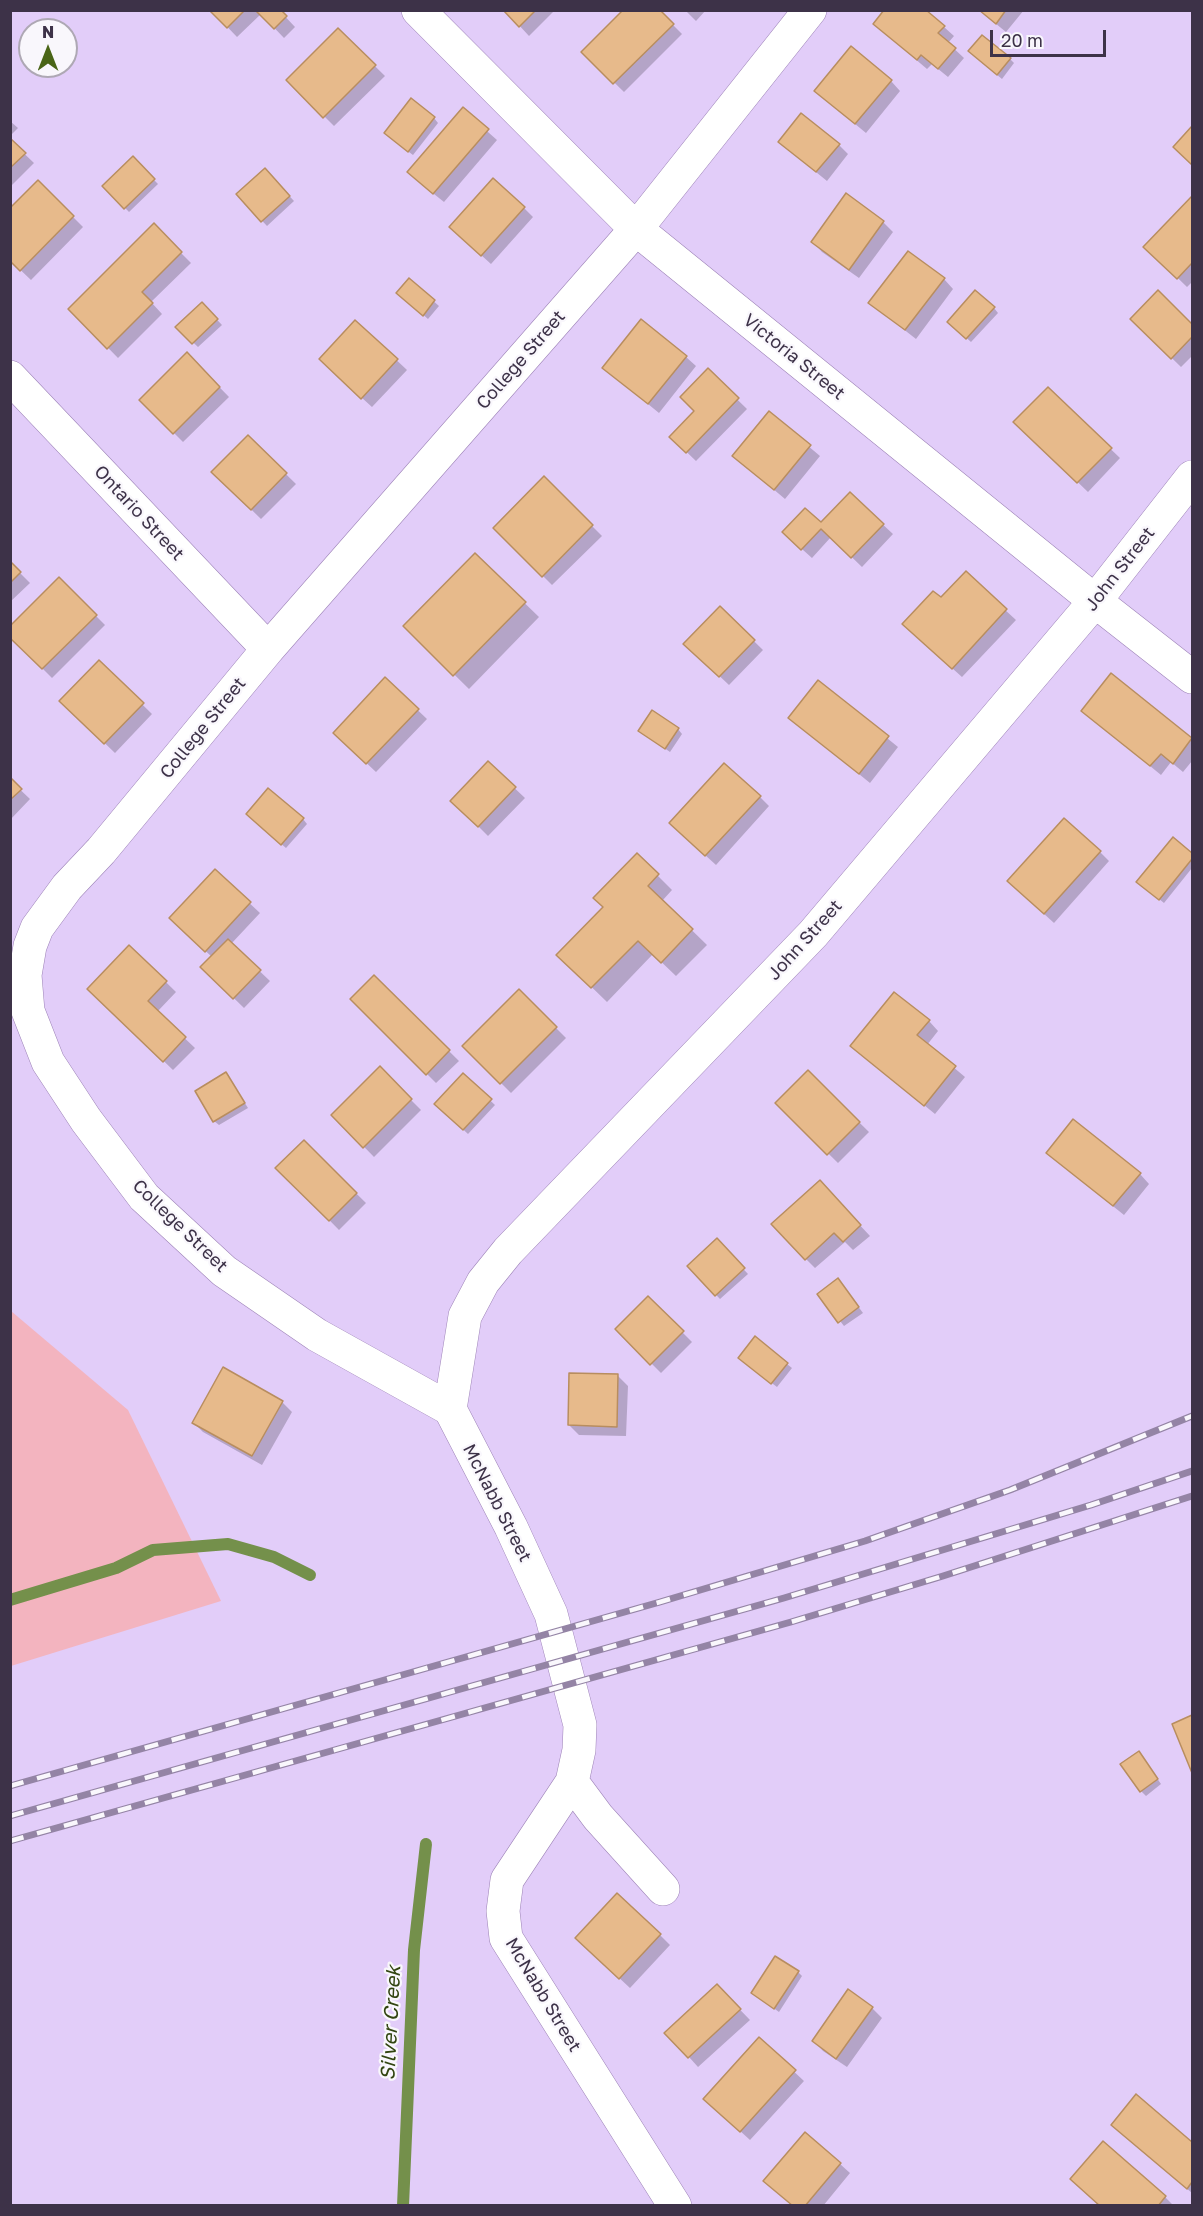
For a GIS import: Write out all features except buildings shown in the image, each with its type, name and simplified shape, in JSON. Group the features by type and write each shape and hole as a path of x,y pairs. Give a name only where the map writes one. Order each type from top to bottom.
{"street":[{"name":"Victoria Street","path":"418,10 636,229 1192,677"},
{"name":"College Street","path":"450,1409 317,1335 224,1271 144,1197 86,1120 48,1062 28,1011 25,975 30,946 37,928 67,887 101,850 267,649 636,229 810,10"},
{"name":"Ontario Street","path":"10,377 267,649"},
{"name":"John Street","path":"450,1409 465,1316 489,1274 508,1251 813,934 1095,601 1192,477"},
{"name":"McNabb Street","path":"450,1409 511,1527 551,1614 580,1725 579,1750 572,1782 507,1880 503,1911 506,1938 675,2205"},
{"path":"572,1782 598,1817 663,1889"}],"shaded area":[{"path":"11,1311 128,1410 221,1601 11,1666"}],"waterway":[{"name":"Silver Creek","path":"10,1600 116,1568 153,1550 228,1544 274,1557 310,1575"},
{"name":"Silver Creek","path":"403,2206 414,1950 426,1844"}],"railway":[{"path":"10,1786 660,1602 865,1541 1010,1490 1192,1416"},
{"path":"10,1816 784,1598 1091,1505 1192,1471"},
{"path":"10,1841 791,1622 1192,1496"}]}
